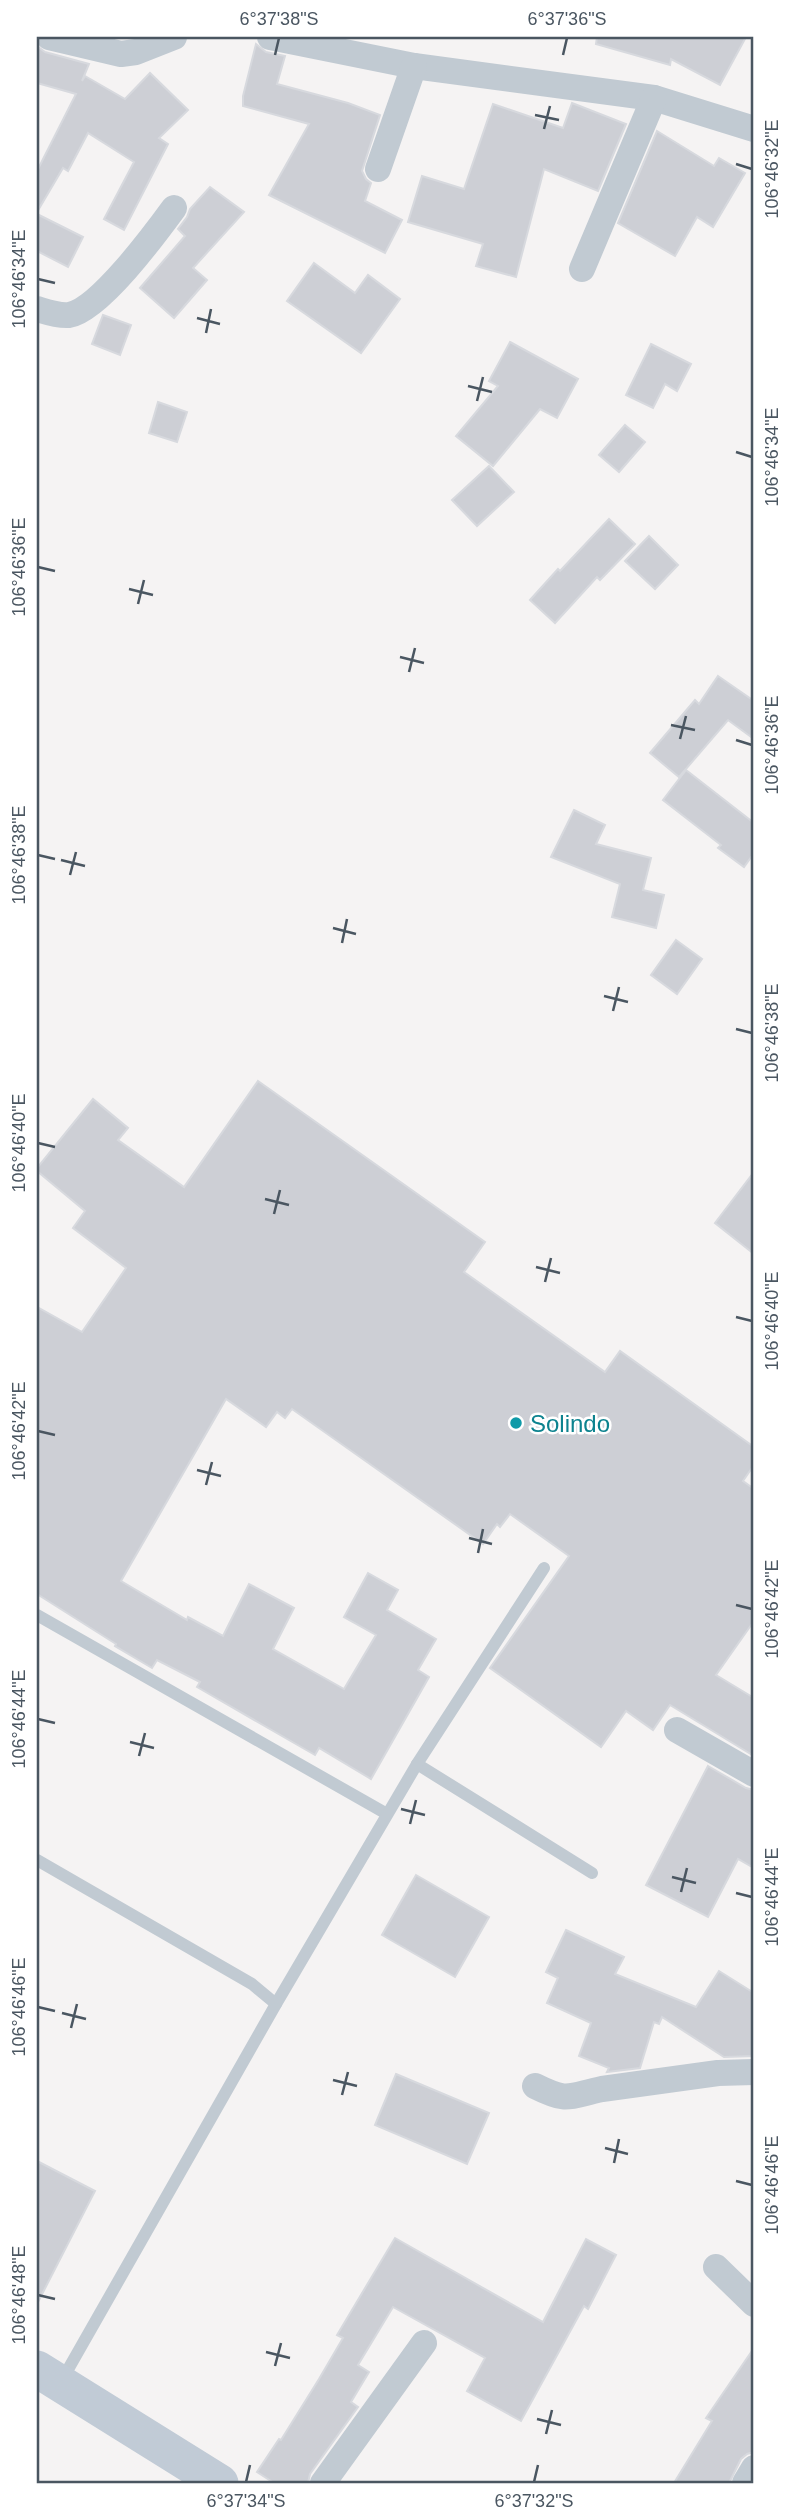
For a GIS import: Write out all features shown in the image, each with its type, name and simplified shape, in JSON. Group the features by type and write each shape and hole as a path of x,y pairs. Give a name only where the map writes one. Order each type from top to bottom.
{"main road":[{"path":"49,2376 220,2483"}],"street":[{"path":"49,37 121,54 136,52 174,37"},
{"path":"270,37 414,66 654,98 754,129"},
{"path":"378,169 414,66"},
{"path":"582,269 654,98"},
{"path":"37,309 69,315 82,310 99,297 144,248 174,208"},
{"path":"677,1730 754,1774"},
{"path":"535,2086 556,2096 577,2098 584,2093 602,2089 718,2073 754,2072"},
{"path":"716,2267 754,2304"},
{"path":"323,2483 424,2343"},
{"path":"745,2483 754,2468"}],"lane":[{"path":"49,2376 417,1764 544,1568"},
{"path":"37,1615 387,1814"},
{"path":"417,1764 592,1873"},
{"path":"37,1860 253,1984 275,2004"}],"building":[{"path":"597,37 746,37 720,85 671,59 670,65 596,44"},
{"path":"256,44 266,52 285,56 277,84 348,103 380,115 362,171 371,183 365,201 402,220 385,253 269,195 309,124 243,106"},
{"path":"37,46 45,52 89,64 82,81 85,76 125,99 150,73 188,110 159,138 168,144 124,230 104,219 134,162 88,133 68,171 63,168 37,212 37,171 76,94 37,83"},
{"path":"572,103 626,124 598,191 544,169 516,277 476,266 483,244 408,222 422,176 464,189 493,104 563,128"},
{"path":"657,131 714,166 719,158 745,173 713,227 697,217 675,256 618,223"},
{"path":"210,187 244,212 193,268 207,280 174,318 140,288 185,236 178,229 190,209"},
{"path":"37,214 83,237 68,267 37,251"},
{"path":"314,263 355,293 368,275 400,299 361,353 287,301"},
{"path":"103,315 131,325 120,355 92,344"},
{"path":"510,342 578,379 557,418 540,409 493,466 456,436 498,386 489,381"},
{"path":"651,344 691,364 677,391 665,384 653,408 626,395"},
{"path":"158,402 187,412 177,442 149,433"},
{"path":"625,425 645,442 619,472 599,455"},
{"path":"489,466 514,492 477,526 452,500"},
{"path":"609,519 635,544 600,580 597,577 555,623 530,600"},
{"path":"649,536 678,565 655,589 625,561"},
{"path":"718,676 754,701 754,739 728,720 679,777 650,753 695,700 699,704"},
{"path":"686,770 754,823 754,853 744,867 718,848 721,845 663,800"},
{"path":"574,810 605,825 596,844 651,858 643,890 664,895 656,928 612,917 620,884 551,857"},
{"path":"676,940 702,959 677,994 651,975"},
{"name":"Solindo","path":"258,1081 485,1242 464,1272 605,1372 620,1351 754,1447 754,1465 743,1481 754,1489 754,1621 716,1675 754,1698 754,1756 670,1705 653,1730 626,1711 601,1747 490,1668 569,1556 510,1514 500,1527 497,1524 483,1544 292,1409 285,1418 277,1412 266,1427 226,1399 121,1581 187,1620 188,1617 223,1636 249,1584 294,1608 273,1649 344,1689 376,1635 344,1617 368,1573 398,1590 387,1610 436,1639 418,1670 429,1677 371,1779 319,1748 315,1755 197,1687 200,1682 157,1660 152,1668 37,1594 37,1307 82,1332 126,1268 73,1228 85,1211 37,1171 37,1168 93,1099 128,1128 118,1140 184,1187"},
{"path":"754,1172 754,1254 715,1223"},
{"path":"708,1766 754,1790 754,1868 738,1859 708,1917 646,1885"},
{"path":"416,1875 489,1917 455,1977 382,1935"},
{"path":"566,1930 624,1957 615,1974 696,2007 719,1971 754,1993 754,2056 724,2057 662,2017 659,2024 654,2022 640,2068 607,2072 609,2068 579,2056 591,2023 547,2003 558,1978 546,1972"},
{"path":"396,2074 489,2113 467,2164 375,2125"},
{"path":"37,2161 95,2191 37,2304"},
{"path":"395,2238 543,2322 586,2239 616,2255 588,2309 584,2306 521,2421 467,2391 485,2358 393,2307 358,2365 369,2372 351,2402 358,2407 310,2474 308,2483 274,2483 257,2472 279,2439 281,2440 319,2379 343,2338 337,2335"},
{"path":"754,2348 754,2452 741,2459 729,2483 674,2483 712,2421 706,2418"}],"place":[{"name":"Solindo","path":"516,1423"}]}
